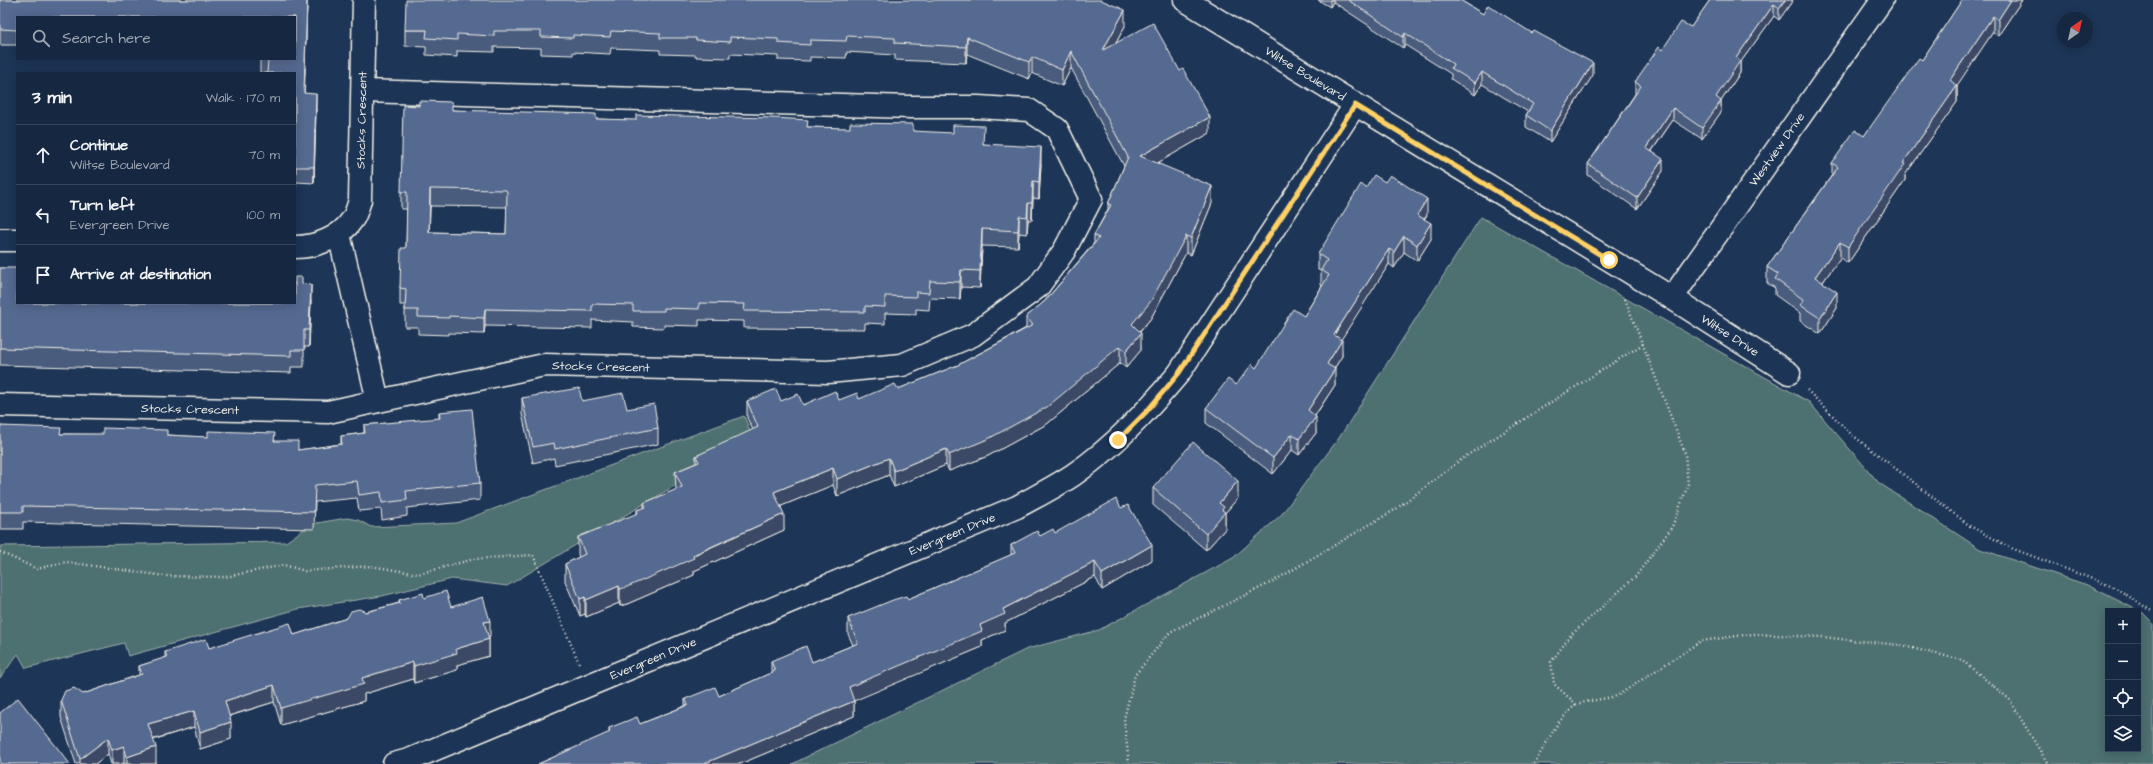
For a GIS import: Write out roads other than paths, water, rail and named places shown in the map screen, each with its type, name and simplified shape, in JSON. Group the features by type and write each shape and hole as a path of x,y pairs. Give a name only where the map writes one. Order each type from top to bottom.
{"street":[{"name":"Stocks Crescent","path":"296,247 321,243 339,234 353,220 360,200 364,0"},
{"name":"Wiltse Boulevard","path":"1185,0 1672,298"},
{"name":"Westview Drive","path":"1672,298 1882,0"},
{"name":"Stocks Crescent","path":"0,405 328,412 544,365 828,372 902,365 973,335 1038,287 1064,251 1091,199 1057,128 1029,110 978,107 363,91"},
{"name":"Evergreen Drive","path":"394,764 409,760 1017,508 1073,475 1118,440 1147,411 1179,373 1355,105"},
{"path":"339,234 378,401"},
{"path":"0,240 16,240"},
{"name":"Wiltse Drive","path":"1672,298 1789,373"}]}
